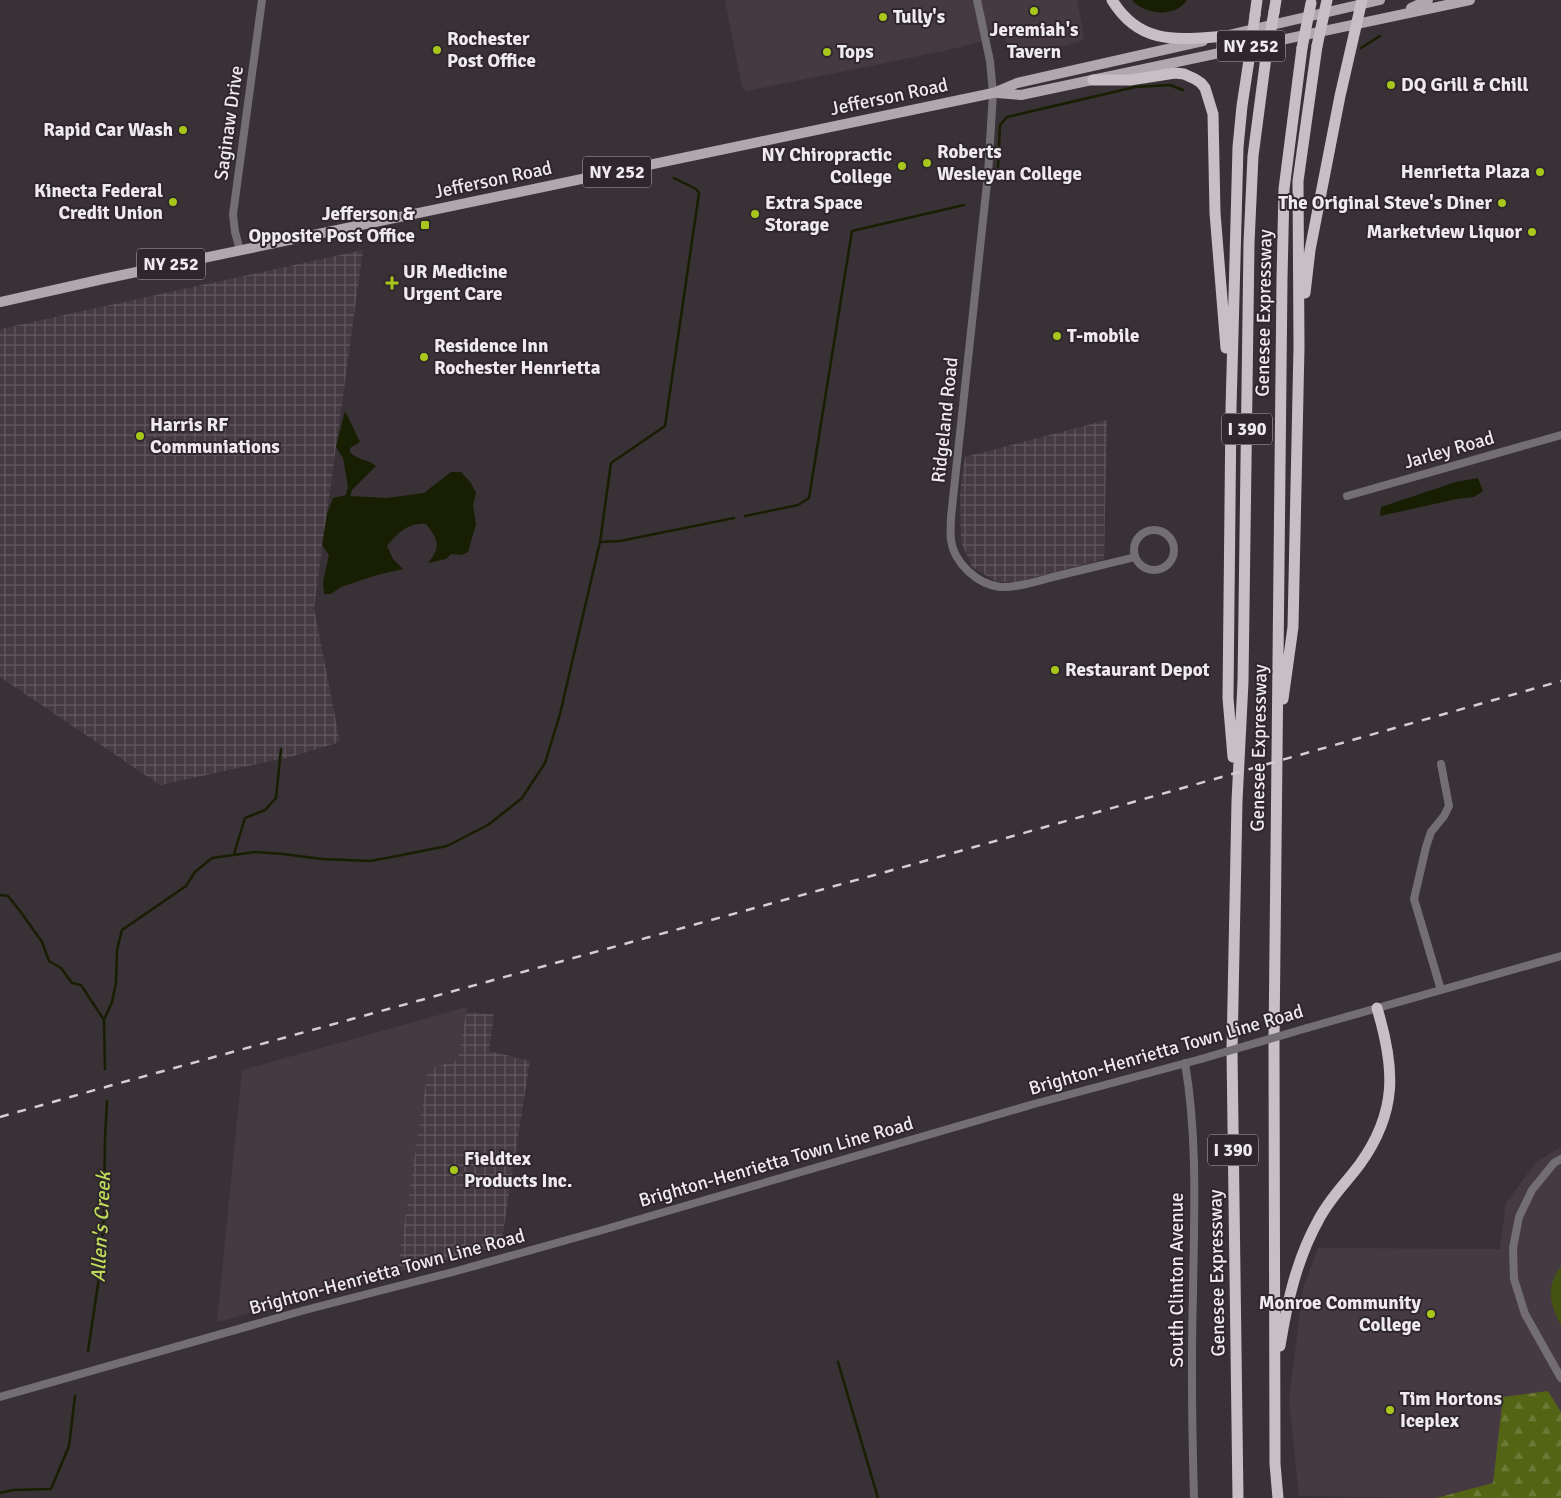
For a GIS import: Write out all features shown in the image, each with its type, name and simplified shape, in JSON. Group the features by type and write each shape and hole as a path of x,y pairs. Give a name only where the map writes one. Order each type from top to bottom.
{"highway":[{"path":"1112,0 1128,20 1139,28 1162,37 1176,39 1227,36"},
{"path":"1237,801 1228,698 1231,409 1238,147 1257,0"},
{"path":"1276,743 1293,626 1299,347 1298,181 1317,46 1327,0"},
{"name":"Genesee Expressway","path":"1278,1498 1275,1464 1274,1041 1282,279 1284,198 1302,48 1311,2"},
{"path":"1299,347 1310,250 1340,96 1361,2"},
{"name":"Genesee Expressway","path":"1238,1498 1232,1051 1237,801 1243,682 1249,243 1253,156 1266,57 1275,6"},
{"path":"1094,80 1130,80 1175,73 1184,74 1201,83 1208,95 1213,114 1215,213 1231,409"},
{"path":"1275,1385 1287,1311 1301,1257 1318,1220 1331,1198 1360,1164 1374,1142 1388,1106 1391,1077 1390,1065 1384,1030 1377,1008"}],"main road":[{"name":"Jefferson Road","path":"0,302 993,93 1017,82 1227,36 1361,2 1380,0"},
{"path":"1397,15 1428,0"},
{"name":"Jefferson Road","path":"993,93 1021,95 1470,0"}],"street":[{"name":"Saginaw Drive","path":"240,250 233,214 262,0"},
{"name":"Ridgeland Road","path":"977,0 990,61 993,93 987,182 951,516 952,546 960,562 972,574 988,584 1001,587 1034,582 1135,557"},
{"name":"Jarley Road","path":"1346,496 1561,435"},
{"path":"1150,530 1163,532 1173,542 1174,555 1167,566 1162,569 1155,570 1143,567 1135,557 1135,543 1138,537 1150,530"},
{"path":"1441,764 1449,806 1444,816 1431,832 1417,880 1414,899 1441,990"},
{"name":"Brighton-Henrietta Town Line Road","path":"0,1396 606,1229 1034,1104 1186,1063 1561,956"},
{"name":"South Clinton Avenue","path":"1186,1063 1190,1094 1193,1153 1192,1422 1194,1498"},
{"path":"1561,1159 1554,1163 1532,1190 1519,1217 1513,1248 1514,1279 1525,1314 1561,1378"}],"shaded area":[{"path":"725,0 1077,0 1084,37 1080,42 1017,57 1009,52 1004,36 948,50 747,91 742,87"},
{"path":"1132,0 1187,0 1175,10 1160,12 1144,9"},
{"path":"363,250 314,608 340,742 290,757 160,785 0,677 0,329"},
{"path":"345,411 360,442 350,448 350,452 355,457 376,466 352,490 350,496 387,498 424,493 451,472 461,472 471,483 476,493 473,505 476,524 468,552 461,555 451,554 446,559 428,563 437,548 436,539 426,524 414,525 399,533 387,546 393,559 403,569 377,575 341,587 331,594 324,594 323,582 329,555 322,545 327,514 333,498 346,495 348,487 343,458 336,447"},
{"path":"1107,420 1104,559 1016,582 997,582 972,567 961,542 960,492 965,457"},
{"path":"1478,478 1483,491 1474,497 1380,516 1381,507 1456,482"},
{"path":"467,1007 458,1060 428,1069 397,1272 217,1322 242,1070"},
{"path":"466,1013 494,1014 489,1051 530,1061 501,1246 397,1272 428,1069 458,1060"},
{"name":"Monroe Community College","path":"1561,1147 1561,1466 1436,1498 1299,1496 1289,1400 1303,1289 1318,1248 1500,1249 1506,1203 1536,1162"}],"green space":[{"path":"1561,1266 1561,1325 1554,1310 1551,1288 1556,1273"},
{"path":"1548,1391 1561,1412 1561,1498 1436,1498 1493,1483 1503,1397"}],"waterway":[{"path":"1361,48 1380,36"},
{"path":"998,167 1000,125 1007,117 1135,87 1170,85 1183,90"},
{"path":"674,178 696,189 699,193 665,426 611,463 600,542 620,541 734,518"},
{"path":"745,516 798,505 809,498 852,231 964,205"},
{"path":"105,1069 104,1020 112,1002 116,983 117,950 122,930 186,886 195,872 212,858 255,852 322,859 370,861 397,856 447,846 488,825 522,798 545,763 560,714 600,542"},
{"path":"234,854 245,818 265,810 276,798 281,749"},
{"path":"0,895 8,896 42,942 49,961 61,968 72,983 81,985 104,1020"},
{"name":"Allen's Creek","path":"88,1351 100,1271 104,1211 107,1101"},
{"path":"838,1362 878,1498"},
{"name":"Allen's Creek","path":"0,1493 13,1490 51,1489 69,1446 75,1396"}],"railway":[{"path":"0,1117 900,868 1561,681"}],"place":[{"name":"Jeremiah's Tavern","path":"1034,11"},
{"name":"Tully's","path":"883,17"},
{"name":"Rochester Post Office","path":"437,50"},
{"name":"Tops","path":"827,52"},
{"name":"DQ Grill & Chill","path":"1391,85"},
{"name":"Rapid Car Wash","path":"183,130"},
{"name":"Roberts Wesleyan College","path":"927,163"},
{"name":"NY Chiropractic College","path":"902,166"},
{"name":"Henrietta Plaza","path":"1540,172"},
{"name":"Kinecta Federal Credit Union","path":"173,202"},
{"name":"The Original Steve's Diner","path":"1502,203"},
{"name":"Extra Space Storage","path":"755,214"},
{"name":"Jefferson & Opposite Post Office","path":"425,225"},
{"name":"Marketview Liquor","path":"1532,232"},
{"name":"UR Medicine Urgent Care","path":"392,283"},
{"name":"T-mobile","path":"1057,336"},
{"name":"Residence Inn Rochester Henrietta","path":"424,357"},
{"name":"Harris RF Communiations","path":"140,436"},
{"name":"Restaurant Depot","path":"1055,670"},
{"name":"Fieldtex Products Inc.","path":"454,1170"},
{"name":"Monroe Community College","path":"1431,1314"},
{"name":"Tim Hortons Iceplex","path":"1390,1410"}]}
